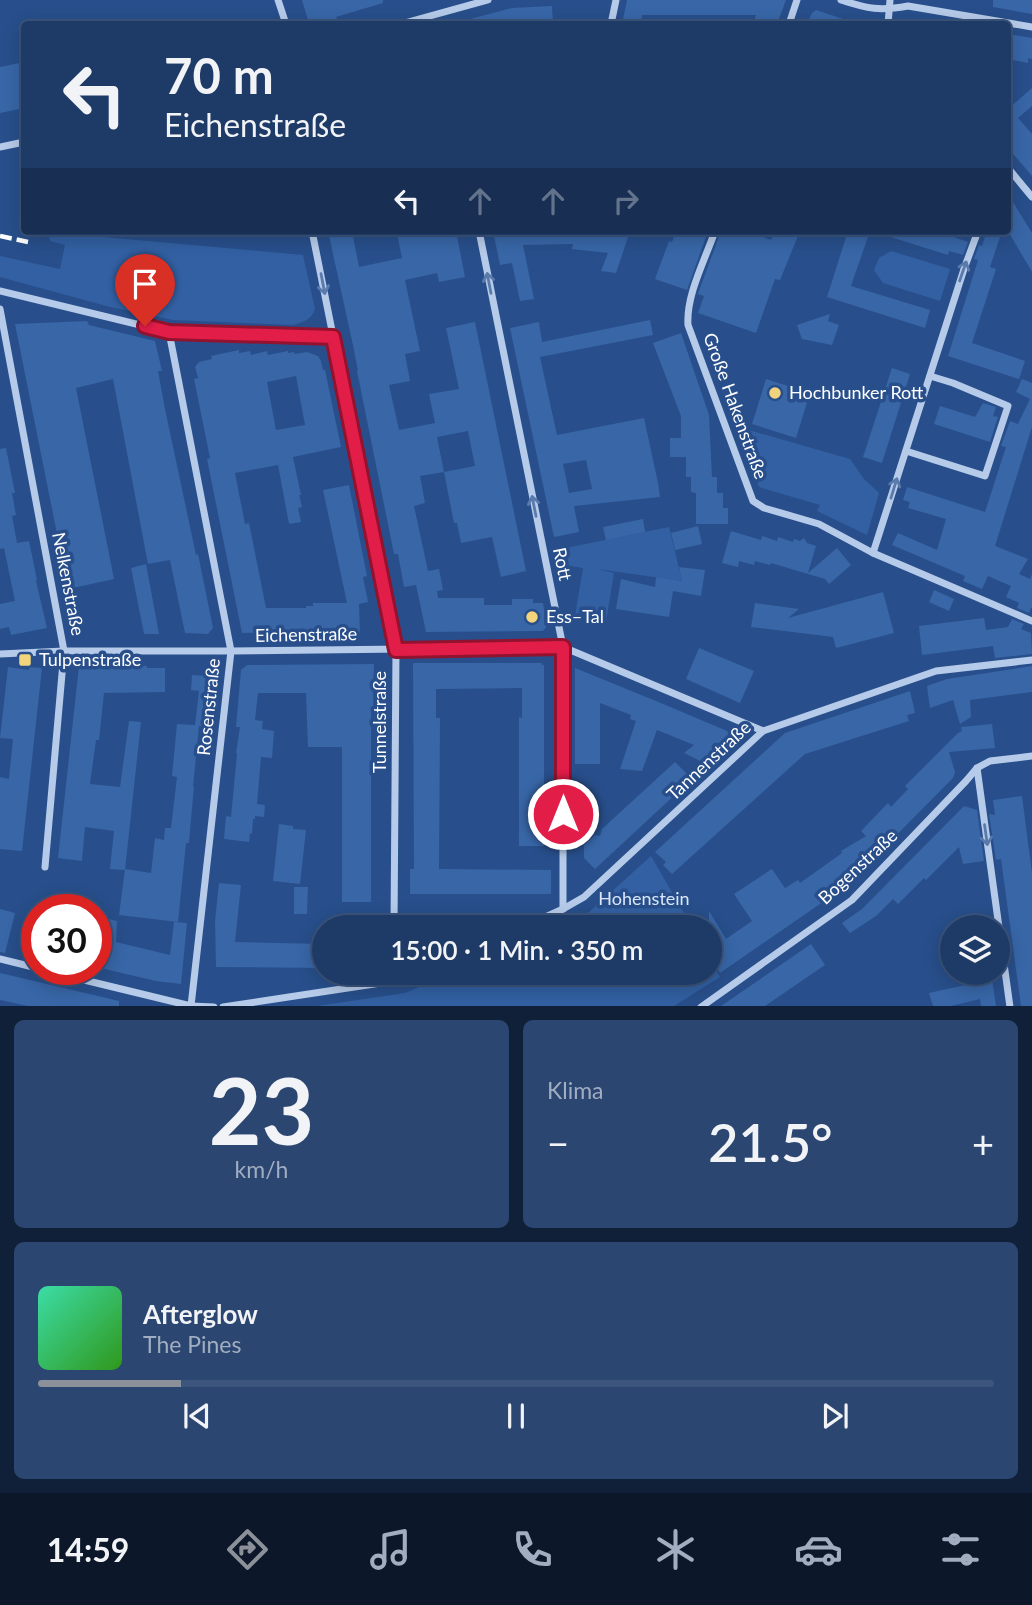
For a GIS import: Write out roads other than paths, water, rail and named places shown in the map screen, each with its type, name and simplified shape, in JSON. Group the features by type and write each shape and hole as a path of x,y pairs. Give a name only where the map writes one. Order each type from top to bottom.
{"street":[{"path":"278,0 285,21"},
{"path":"411,21 488,0"},
{"path":"612,21 616,0"},
{"path":"790,21 797,0"},
{"path":"841,0 867,9 908,6 997,21"},
{"path":"888,21 890,0"},
{"path":"432,15 433,21"},
{"path":"1011,23 1032,27"},
{"path":"0,147 21,143"},
{"path":"1011,174 1032,197"},
{"name":"Tunnelstraße","path":"314,235 396,650 394,915"},
{"name":"Rott","path":"480,235 563,647 563,908"},
{"name":"Große Hakenstraße","path":"714,235 692,295 688,326 753,501 764,508 819,524 873,553 1032,621"},
{"path":"873,553 959,282 977,235"},
{"path":"0,291 169,332 333,337"},
{"name":"Nelkenstraße","path":"0,309 64,651 45,867"},
{"name":"Rosenstraße","path":"169,332 231,651 191,1006"},
{"path":"906,451 985,476 1008,406 930,376"},
{"name":"Eichenstraße","path":"0,654 64,651 563,647 763,731"},
{"name":"Tannenstraße","path":"548,915 584,897 763,731 936,671 1032,660"},
{"path":"1010,1006 977,768 990,761 1032,757"},
{"name":"Bogenstraße","path":"701,1006 852,900 977,768"},
{"path":"0,959 21,964"},
{"path":"105,985 191,1006 214,1006"},
{"path":"223,1006 347,985"}],"railway":[{"path":"0,236 28,242"}],"place":[{"name":"Hochbunker Rott","path":"775,393"},
{"name":"Ess–Tal","path":"532,617"},
{"name":"Tulpenstraße","path":"25,660"}],"park label":[{"name":"Hohenstein","path":"644,899"}]}
